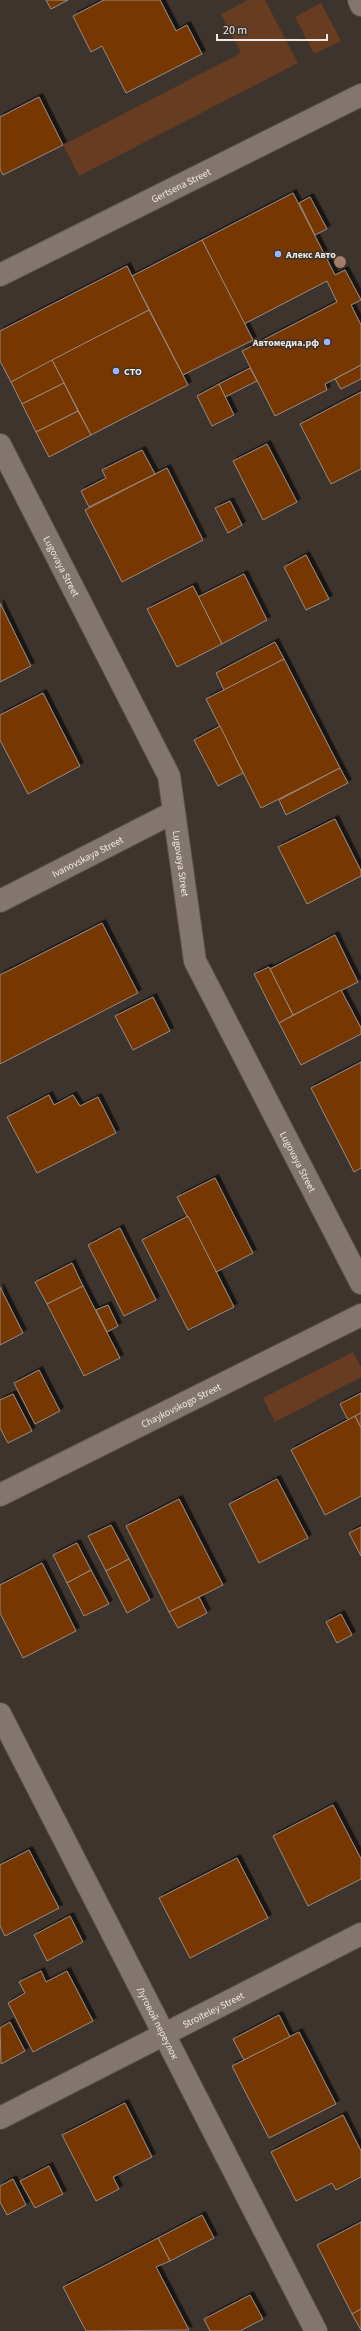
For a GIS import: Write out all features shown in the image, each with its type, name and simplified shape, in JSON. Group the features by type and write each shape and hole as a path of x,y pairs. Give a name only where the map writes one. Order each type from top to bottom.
{"street":[{"path":"359,0 361,5"},
{"name":"Gertsena Street","path":"0,276 361,95"},
{"name":"Lugovaya Street","path":"0,445 169,776 195,961 361,1284"},
{"name":"Ivanovskaya Street","path":"0,901 174,812"},
{"name":"Chaykovskogo Street","path":"0,1495 361,1315"},
{"name":"Луговой переулок","path":"0,1714 316,2331"},
{"name":"Stroiteley Street","path":"0,2118 361,1934"}],"shaded area":[{"path":"248,0 265,0 298,63 79,176 63,145 241,53 221,14"},
{"path":"321,3 341,41 314,54 295,17"},
{"path":"353,1352 361,1367 361,1377 275,1422 263,1398"}],"building":[{"path":"46,0 68,0 51,9"},
{"path":"104,0 160,0 176,31 187,25 202,54 126,93 102,46 91,52 73,16"},
{"path":"39,97 63,145 3,175 0,169 0,117"},
{"path":"293,193 335,275 345,270 361,300 351,305 361,325 361,365 325,384 327,390 275,416 242,351 337,302 327,281 244,324 202,240"},
{"path":"310,197 327,229 315,235 299,203"},
{"path":"202,240 253,340 183,375 132,276"},
{"path":"127,266 149,310 11,382 0,361 0,331"},
{"path":"149,310 188,385 91,435 52,360"},
{"path":"52,360 64,383 22,404 11,382"},
{"path":"361,365 361,379 341,389 335,379"},
{"path":"250,368 257,381 225,397 219,384"},
{"path":"64,383 78,411 36,432 22,404"},
{"path":"219,384 234,415 212,426 197,396"},
{"path":"361,392 361,469 331,484 300,424"},
{"path":"78,411 91,435 49,457 36,432"},
{"path":"267,444 297,502 263,520 233,461"},
{"path":"142,450 155,474 89,507 81,491 106,478 102,470"},
{"path":"167,468 203,540 122,582 85,510"},
{"path":"230,501 242,525 228,533 215,508"},
{"path":"306,555 329,599 306,610 284,567"},
{"path":"244,574 267,620 222,644 198,597"},
{"path":"193,586 222,644 177,667 147,609"},
{"path":"0,603 31,666 0,682"},
{"path":"275,642 284,659 224,690 216,673"},
{"path":"284,659 340,768 261,808 206,699"},
{"path":"43,693 80,766 28,794 0,740 0,715"},
{"path":"220,726 243,773 218,786 194,740"},
{"path":"340,768 348,783 286,815 279,800"},
{"path":"335,819 361,871 361,876 307,904 278,847"},
{"path":"102,923 138,993 0,1064 0,975"},
{"path":"335,935 358,982 293,1015 270,969"},
{"path":"269,967 293,1015 279,1023 254,974"},
{"path":"341,990 361,1028 361,1034 301,1065 279,1023"},
{"path":"153,997 170,1031 133,1050 115,1016"},
{"path":"361,1062 361,1168 354,1172 311,1088"},
{"path":"49,1095 54,1105 73,1095 80,1106 98,1097 116,1133 37,1173 7,1117"},
{"path":"215,1178 253,1253 216,1272 177,1197"},
{"path":"188,1216 234,1307 188,1330 142,1240"},
{"path":"120,1228 156,1300 124,1316 88,1245"},
{"path":"72,1263 83,1286 47,1304 35,1282"},
{"path":"83,1286 120,1358 84,1376 47,1304"},
{"path":"0,1287 23,1333 0,1345"},
{"path":"108,1305 118,1326 107,1332 96,1310"},
{"path":"39,1370 60,1411 35,1424 14,1383"},
{"path":"361,1393 361,1413 348,1420 340,1404"},
{"path":"13,1394 32,1431 8,1443 0,1428 0,1400"},
{"path":"361,1413 361,1428 355,1416"},
{"path":"355,1416 361,1428 361,1496 325,1515 291,1450"},
{"path":"277,1479 308,1538 259,1563 229,1504"},
{"path":"179,1499 223,1585 169,1612 126,1526"},
{"path":"111,1525 129,1559 106,1571 88,1536"},
{"path":"361,1527 361,1556 349,1533"},
{"path":"77,1543 91,1570 67,1583 53,1555"},
{"path":"129,1559 150,1600 127,1613 106,1571"},
{"path":"42,1563 76,1631 23,1658 0,1613 0,1585"},
{"path":"91,1570 109,1604 84,1616 67,1583"},
{"path":"199,1597 207,1613 178,1628 169,1612"},
{"path":"341,1614 352,1635 337,1643 326,1622"},
{"path":"333,1805 361,1859 361,1879 308,1906 273,1836"},
{"path":"29,1850 59,1908 5,1936 0,1926 0,1865"},
{"path":"237,1858 268,1918 190,1958 159,1898"},
{"path":"70,1916 83,1942 47,1961 34,1935"},
{"path":"41,1971 46,1982 67,1971 93,2021 33,2052 8,2003 25,1993 19,1982"},
{"path":"279,2015 290,2037 244,2060 233,2039"},
{"path":"10,2022 25,2051 1,2064 0,2028"},
{"path":"299,2032 336,2104 269,2138 232,2066"},
{"path":"125,2103 152,2157 113,2177 119,2189 96,2201 62,2135"},
{"path":"343,2115 361,2151 361,2177 336,2190 332,2183 296,2201 271,2152"},
{"path":"49,2166 63,2194 35,2208 20,2181"},
{"path":"13,2179 26,2205 7,2215 0,2202 0,2186"},
{"path":"202,2215 214,2238 170,2261 158,2238"},
{"path":"361,2222 361,2309 352,2314 317,2245"},
{"path":"158,2238 170,2261 156,2267 189,2330 86,2331 63,2287"},
{"path":"250,2295 263,2319 240,2331 210,2331 204,2319"},
{"path":"361,2309 361,2330 352,2314"}],"place":[{"name":"Алекс Авто","path":"278,254"},
{"name":"Автомедиа.рф","path":"327,342"},
{"name":"СТО","path":"116,371"}]}
